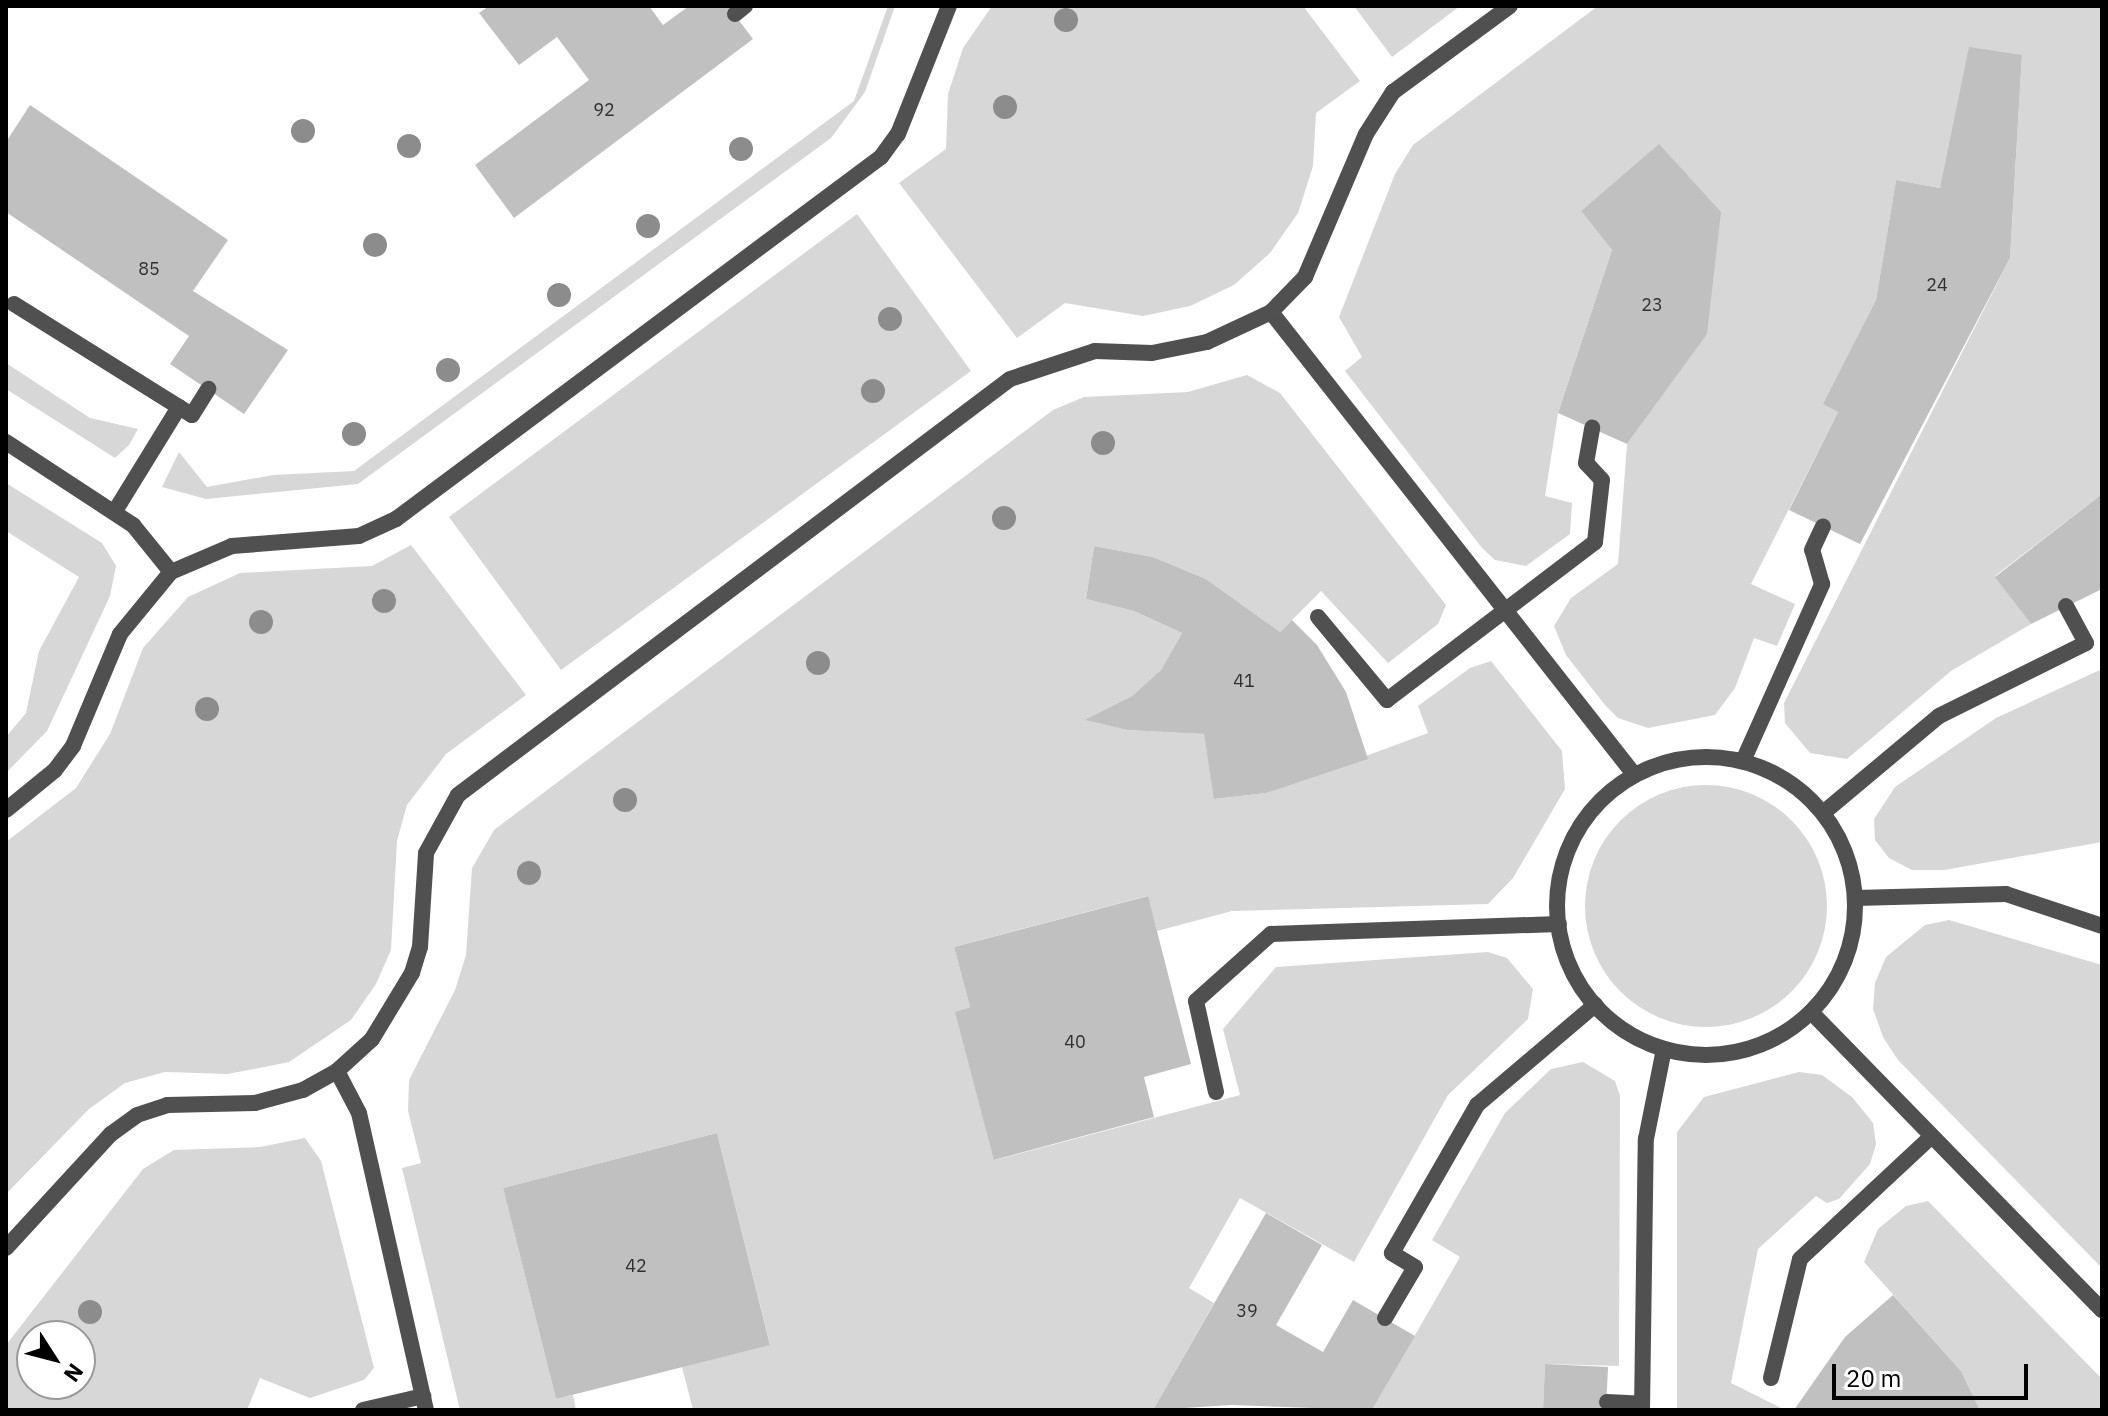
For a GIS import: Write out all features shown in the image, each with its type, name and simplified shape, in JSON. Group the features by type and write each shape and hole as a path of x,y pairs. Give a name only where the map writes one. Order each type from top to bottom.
{"street":[{"path":"6,810 55,770 73,746 120,634 171,572 232,546 359,536 396,519 881,157 898,134 949,6"},
{"path":"6,1248 111,1134 137,1115 167,1105 255,1103 303,1090 337,1071 372,1039 412,973 420,947 426,853 458,795 1010,379 1095,351 1152,353 1207,342 1271,312 1305,277 1366,134 1393,92 1510,6"},
{"path":"14,304 192,415 208,389"},
{"path":"1271,312 1633,773"},
{"path":"115,511 179,407"},
{"path":"1318,617 1387,700 1595,542 1602,480 1586,463 1592,428"},
{"path":"6,442 115,511 171,572"},
{"path":"1743,761 1822,584 1812,550 1823,526"},
{"path":"1823,813 1939,716 2086,643 2066,606"},
{"path":"1699,756 1743,761 1775,772 1823,813 1849,860 1856,898 1854,937 1840,974 1811,1012 1752,1049 1713,1056 1664,1049 1637,1039 1595,1005 1564,952 1559,924 1559,874 1573,837 1595,805 1633,773 1699,756"},
{"path":"1856,898 2006,894 2102,926"},
{"path":"1216,1092 1196,1001 1271,934 1559,924"},
{"path":"1385,1318 1415,1267 1392,1253 1477,1105 1595,1005"},
{"path":"1811,1012 2102,1310"},
{"path":"1607,1402 1642,1407 1646,1139 1664,1049"},
{"path":"337,1071 359,1113 425,1403 363,1410"},
{"path":"1771,1378 1800,1259 1932,1136"}],"shaded area":[{"path":"888,6 895,6 865,92 831,138 358,484 206,499 162,487 179,452 207,487 273,475 354,471 854,101"},
{"path":"992,6 1303,6 1360,81 1316,113 1313,166 1298,213 1270,253 1234,285 1190,306 1143,316 1065,303 1017,338 899,183 946,149 948,94 963,48"},
{"path":"1354,6 1460,6 1392,57"},
{"path":"1598,6 2102,6 2102,494 1995,576 2031,624 1951,671 1847,759 1810,753 1785,723 1784,703 2010,258 2022,55 1940,188 1896,180 1876,300 1824,404 1838,412 1751,584 1795,604 1777,646 1754,638 1735,688 1715,715 1648,728 1618,718 1605,705 1566,655 1554,626 1571,598 1618,564 1627,444 1707,333 1659,145 1581,211 1612,250 1558,413 1545,496 1572,503 1570,534 1526,566 1495,560 1482,548 1345,371 1362,357 1339,317 1395,174 1413,145"},
{"path":"857,214 971,371 561,670 449,517"},
{"path":"6,363 90,418 138,429 129,445 115,458 6,389"},
{"path":"1247,375 1280,393 1446,605 1438,624 1388,663 1321,591 1280,632 1206,579 1153,557 1094,546 1086,599 1134,611 1182,633 1161,670 1132,696 1086,720 1127,730 1204,734 1215,799 1266,793 1428,733 1418,706 1470,668 1491,661 1562,751 1565,789 1513,878 1488,904 1232,911 1157,931 1147,896 954,947 970,1007 956,1012 995,1160 1240,1095 1223,1029 1276,967 1488,952 1507,958 1533,989 1528,1019 1448,1095 1354,1262 1240,1198 1189,1288 1214,1303 1153,1410 693,1410 682,1367 770,1344 717,1133 503,1188 556,1399 573,1395 576,1410 460,1410 402,1168 421,1163 408,1111 409,1080 455,990 466,955 472,868 494,830 1053,410 1084,397 1188,392"},
{"path":"6,483 102,543 116,566 110,596 47,731 6,773 6,737 26,713 39,651 79,577 6,531"},
{"path":"411,545 526,695 446,754 407,805 397,841 391,950 376,984 351,1020 289,1062 228,1074 165,1072 125,1083 89,1109 6,1194 6,842 76,788 110,734 143,648 188,597 240,573 372,566"},
{"path":"2102,669 2102,842 1944,870 1912,870 1889,858 1875,840 1874,819 1895,787 1996,718"},
{"path":"1706,785 1730,787 1752,794 1791,821 1818,860 1825,882 1825,930 1818,952 1791,991 1752,1018 1730,1025 1706,1027 1682,1025 1660,1018 1621,991 1594,952 1587,930 1585,906 1587,882 1594,860 1621,821 1660,794 1682,787"},
{"path":"1949,920 2102,965 2102,1268 1898,1060 1883,1037 1873,1009 1875,983 1886,957 1925,925"},
{"path":"1583,1062 1615,1081 1620,1096 1619,1366 1545,1364 1543,1410 1372,1410 1460,1257 1432,1240 1505,1113 1551,1069"},
{"path":"1799,1072 1822,1075 1852,1097 1873,1123 1876,1144 1870,1164 1839,1199 1827,1203 1816,1196 1758,1249 1731,1383 1785,1410 1677,1410 1677,1132 1704,1097"},
{"path":"305,1138 321,1161 374,1368 364,1380 310,1398 260,1378 247,1410 6,1410 6,1345 16,1332 16,1400 96,1400 96,1320 25,1320 143,1169 174,1150 260,1147"},
{"path":"1928,1201 2102,1379 2102,1410 1980,1410 1961,1371 1864,1262 1878,1229 1906,1206"}],"building":[{"path":"489,6 649,6 663,25 689,6 728,6 753,39 514,218 475,165 589,80 557,37 519,65 479,13"},
{"path":"1969,47 2022,55 2010,258 1860,544 1789,510 1838,412 1823,404 1876,300 1896,180 1940,188"},
{"path":"30,105 228,240 193,291 288,350 244,414 170,364 189,336 6,212 6,142"},
{"path":"1659,144 1721,212 1707,334 1627,444 1558,413 1612,250 1581,211"},
{"path":"2102,494 2102,589 2031,624 1995,577"},
{"path":"1094,546 1153,557 1206,579 1280,632 1292,620 1317,645 1346,692 1368,759 1266,793 1214,799 1204,734 1127,730 1085,720 1132,696 1161,670 1182,633 1134,611 1086,599"},
{"path":"1148,896 1191,1064 1144,1077 1154,1117 994,1160 955,1012 970,1007 954,947"},
{"path":"717,1133 770,1345 556,1399 503,1188"},
{"path":"1266,1213 1322,1245 1276,1325 1323,1352 1353,1300 1415,1336 1372,1410 1231,1405 1153,1410"},
{"path":"1893,1295 1961,1371 1980,1410 1794,1410 1845,1337"},
{"path":"1545,1364 1608,1367 1606,1410 1543,1410"}]}
